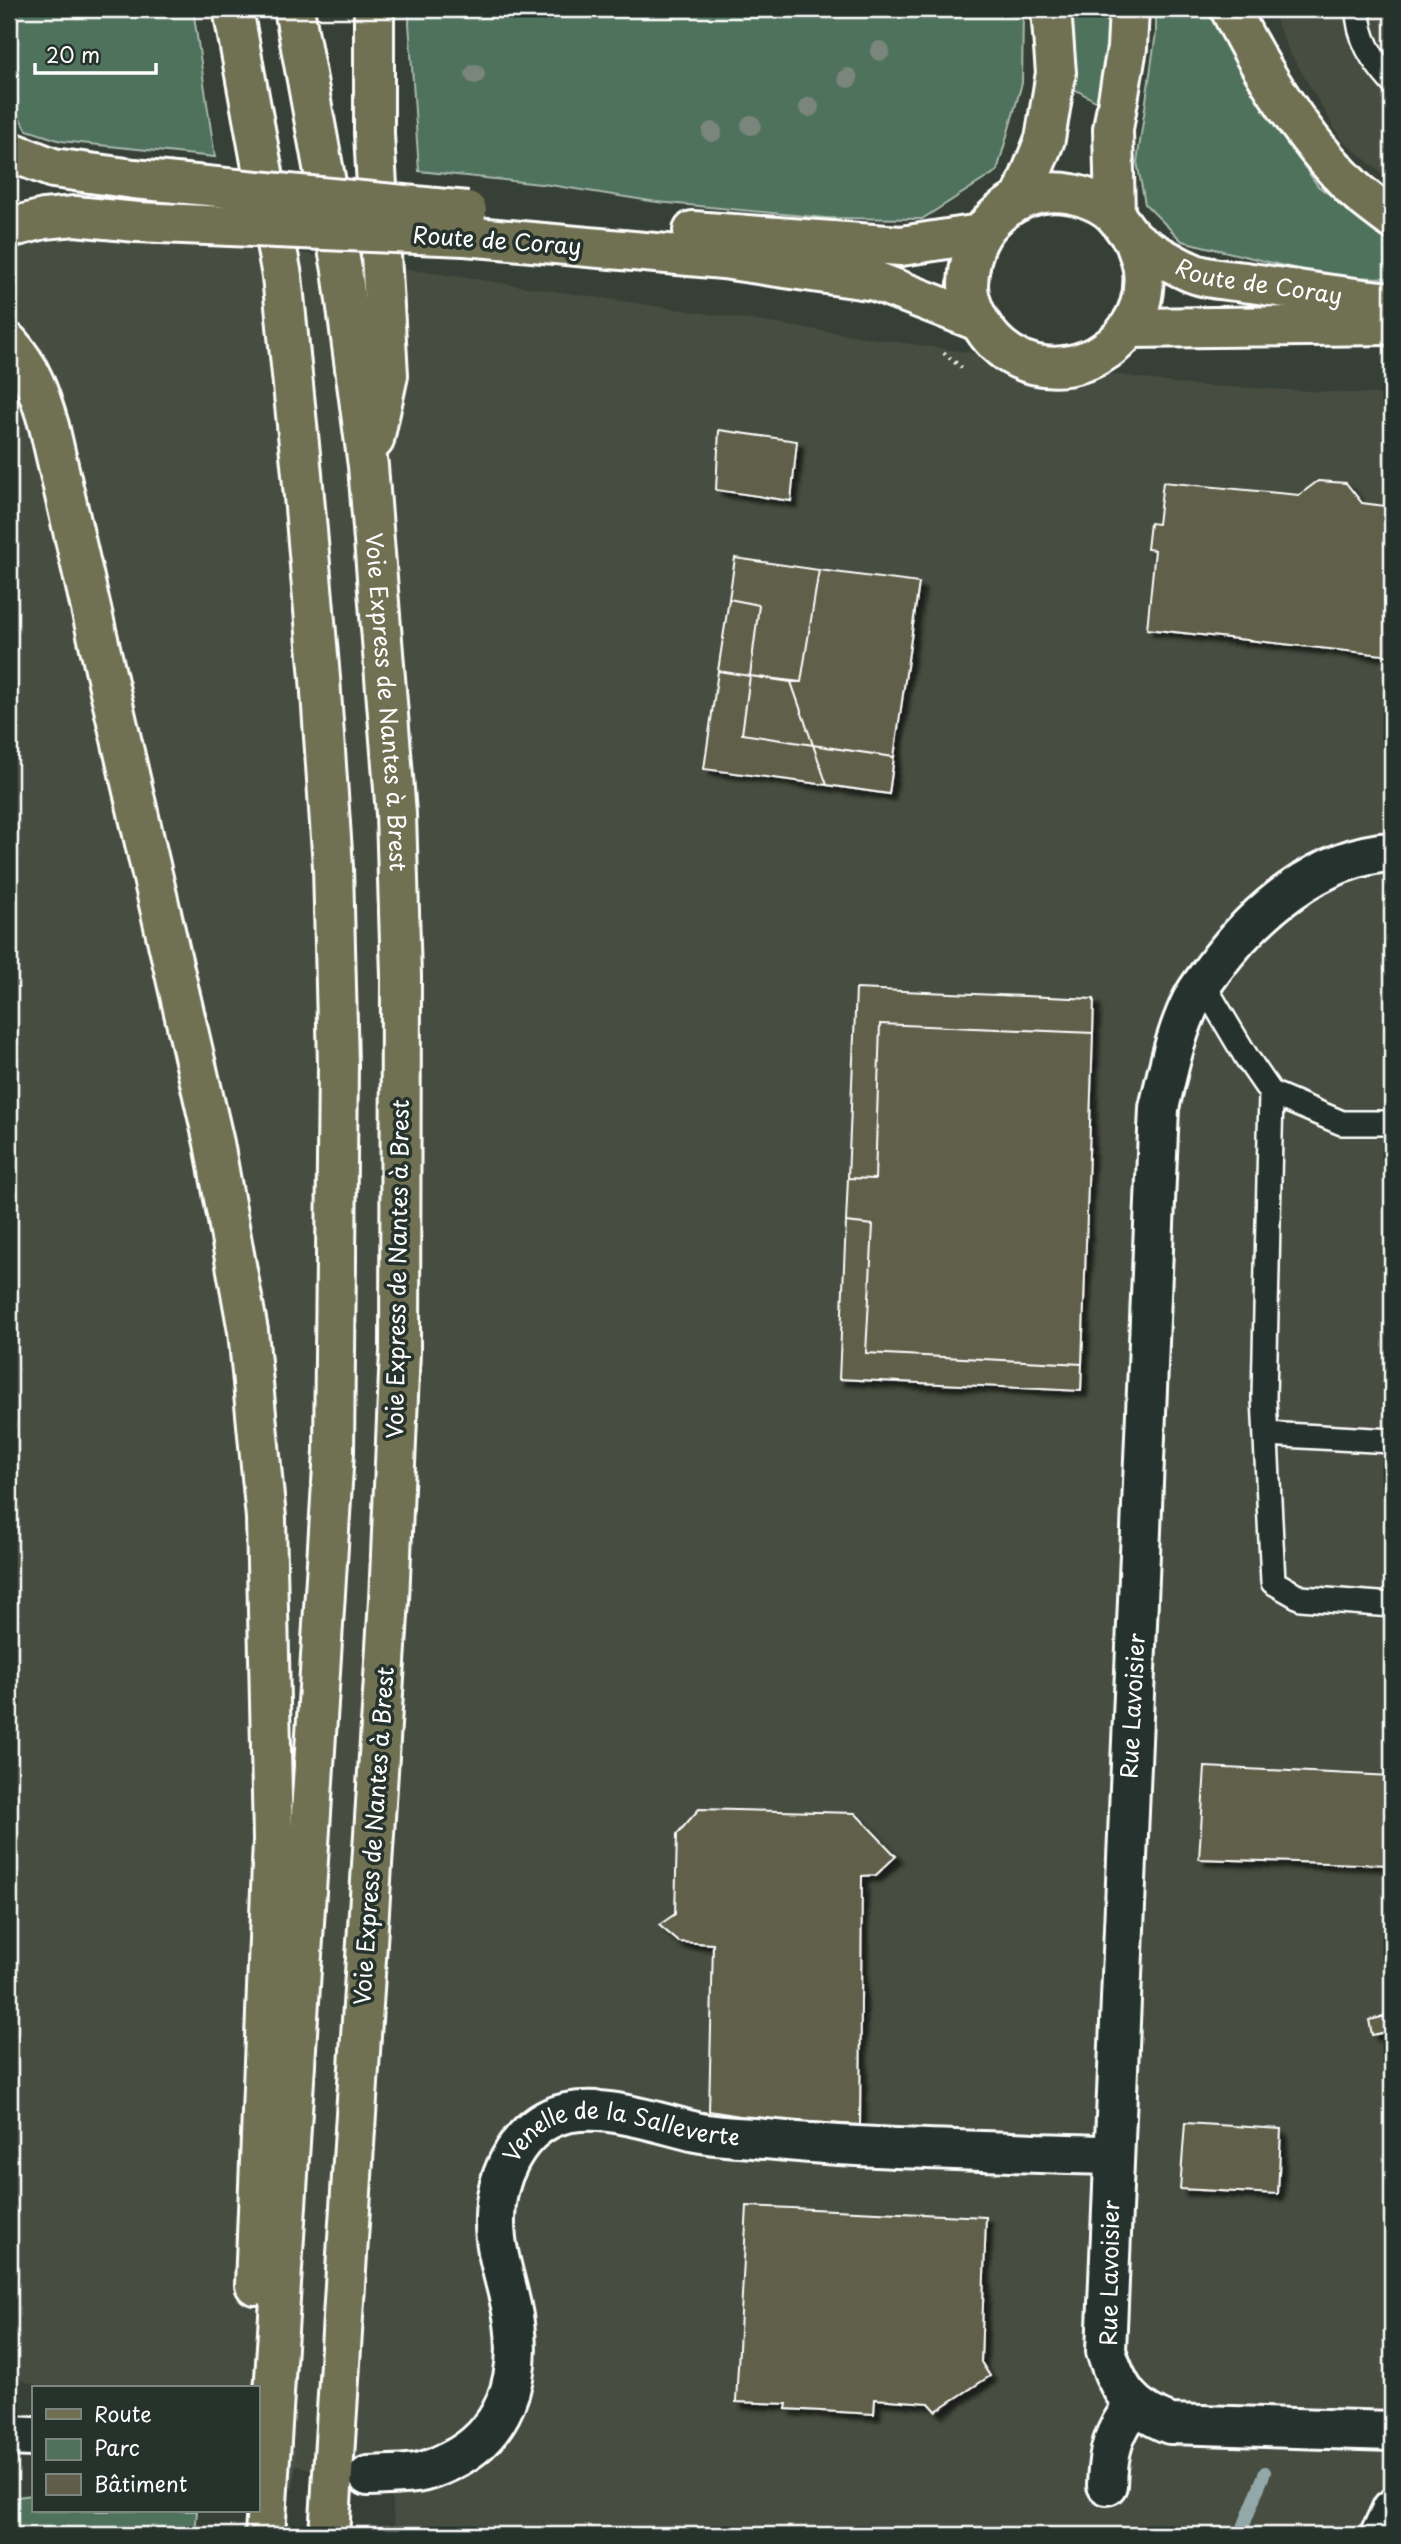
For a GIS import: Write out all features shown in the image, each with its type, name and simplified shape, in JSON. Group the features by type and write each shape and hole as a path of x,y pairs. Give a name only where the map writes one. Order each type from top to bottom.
{"main road":[{"path":"233,9 282,276 300,448 320,678 332,867 338,1065 334,1452 265,2535"},
{"name":"Voie Express de Nantes à Brest","path":"294,9 342,270 368,466 396,814 401,976 400,1351 389,1600 329,2535"},
{"path":"368,466 388,375 374,134 373,9"},
{"path":"1021,199 1045,139 1056,73 1051,9"},
{"path":"1125,228 1113,129 1127,48 1129,9"},
{"path":"1230,9 1296,119 1326,160 1357,192 1392,219"},
{"name":"Route de Coray","path":"9,151 53,168 875,281 978,321"},
{"name":"Route de Coray","path":"1125,228 1143,270 1142,300 1129,328 1109,351 1082,364 1052,368 1022,361 996,345 978,321 968,292 969,262 980,234 998,213 1021,199 1045,192 1071,193 1095,201 1125,228 1194,274 1355,299 1392,302"},
{"name":"Route de Coray","path":"9,228 44,219 75,216 137,222 603,225 901,246 980,234"},
{"name":"Route de Coray","path":"1129,328 1392,325"},
{"path":"9,343 28,368 39,392 49,426 214,1143 248,1331 266,1518 273,1840 250,2386"},
{"path":"238,2535 240,2512"}],"street":[{"name":"Rue Lavoisier","path":"1392,852 1341,862 1294,889 1264,912 1227,950 1193,998 1175,1043 1159,1108 1106,2351 1115,2379 1134,2405 1153,2418 1170,2424 1392,2431"},
{"name":"Venelle de la Salleverte","path":"368,2476 417,2473 460,2456 490,2431 503,2409 513,2384 517,2357 514,2322 499,2259 495,2219 500,2189 508,2164 523,2137 552,2118 587,2111 618,2113 703,2134 825,2145 1113,2155"},
{"path":"1107,2484 1110,2446 1120,2423 1134,2405"},
{"path":"9,2436 32,2437"},
{"path":"1380,2535 1392,2509"}],"lane":[{"path":"1358,9 1361,37 1392,82"},
{"path":"1203,984 1271,1093 1342,1123 1392,1123"},
{"path":"1271,1093 1264,1398 1273,1582 1301,1598 1392,1605"},
{"path":"1266,1434 1392,1441"}],"shaded area":[{"path":"1271,9 1392,9 1392,182 1341,139 1289,51"},
{"path":"9,210 1187,385 1392,395 1392,2535 396,2535 391,2494 259,2454 259,2386 40,2386 9,2377"}],"green space":[{"path":"9,9 193,9 215,157 61,141 27,130 9,102"},
{"path":"410,9 1023,9 1022,83 997,171 922,219 826,218 657,202 550,185 419,171"},
{"path":"1066,9 1118,9 1106,107 1069,86"},
{"path":"1156,9 1220,9 1280,132 1318,186 1392,241 1392,278 1330,277 1182,241 1145,204 1137,162 1156,33"},
{"path":"32,2495 32,2512 197,2512 195,2535 9,2535 9,2498"}],"building":[{"path":"719,430 797,441 791,501 716,490"},
{"path":"1318,481 1346,483 1362,503 1392,507 1392,656 1147,629 1155,550 1147,549 1150,523 1158,524 1163,482 1299,495"},
{"path":"735,558 819,570 801,682 750,676 759,605 729,599"},
{"path":"819,570 919,583 894,757 813,745 791,682 801,682"},
{"path":"729,599 759,605 750,676 718,671"},
{"path":"718,671 750,676 742,734 813,745 827,785 704,769"},
{"path":"750,676 791,682 813,745 742,734"},
{"path":"813,745 894,757 889,794 827,785"},
{"path":"1392,981 1392,1031 1389,1031"},
{"path":"856,989 1094,999 1093,1033 880,1024 875,1179 848,1178"},
{"path":"880,1024 1093,1033 1082,1364 866,1353 873,1225 846,1222 848,1178 875,1179"},
{"path":"846,1222 873,1225 866,1353 1082,1364 1081,1391 839,1379"},
{"path":"1205,1767 1392,1776 1392,1865 1199,1859"},
{"path":"699,1809 855,1813 896,1856 876,1875 862,1876 860,2125 759,2119 709,2111 713,1944 679,1942 659,1925 675,1914 677,1834"},
{"path":"1387,2016 1391,2031 1372,2035 1369,2020"},
{"path":"1185,2123 1281,2129 1278,2194 1180,2189"},
{"path":"747,2206 986,2217 981,2362 990,2376 936,2411 929,2403 875,2399 874,2414 786,2409 787,2404 736,2402"}],"waterway":[{"path":"1240,2535 1265,2472"}],"tunnel":[{"path":"259,2466 366,2476"}]}
